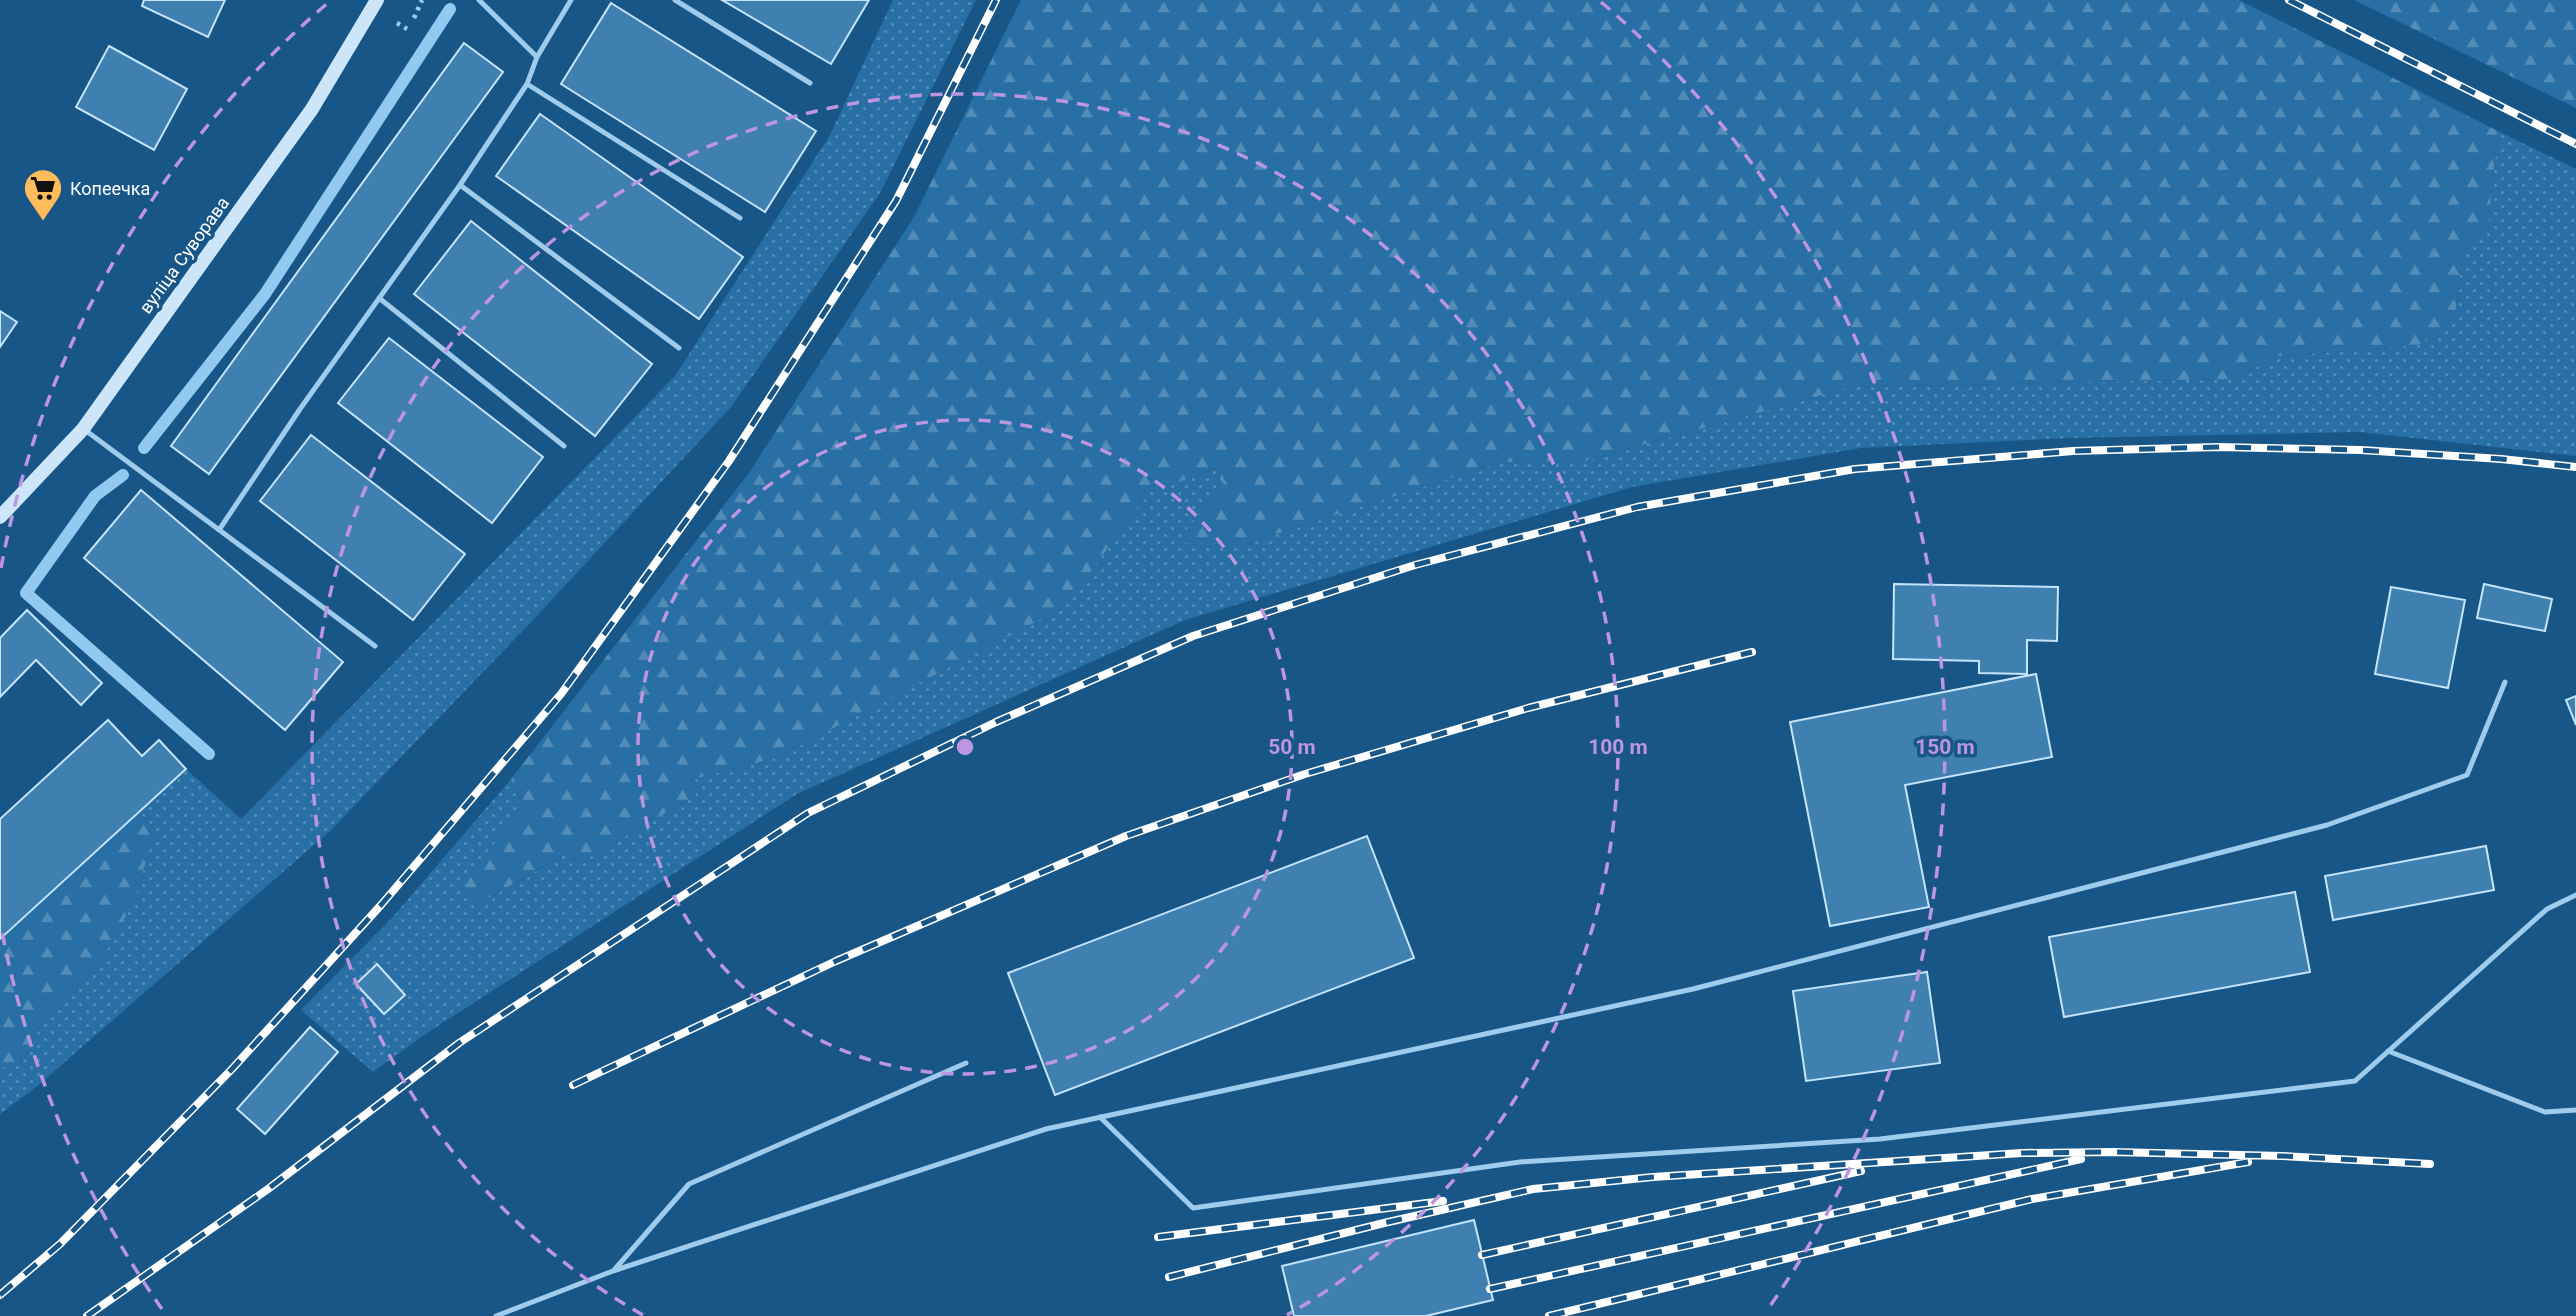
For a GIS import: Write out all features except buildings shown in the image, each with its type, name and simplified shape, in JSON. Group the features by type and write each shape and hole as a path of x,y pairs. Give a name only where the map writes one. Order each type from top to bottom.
{"street":[{"name":"вуліца Суворава","path":"0,517 83,429 312,108 377,0"}],"lane":[{"path":"479,0 537,57"},
{"path":"219,530 299,409 460,185 527,84 537,57 571,0"},
{"path":"675,0 810,83"},
{"path":"527,84 740,218"},
{"path":"460,185 680,348"},
{"path":"379,298 564,446"},
{"path":"83,429 374,646"},
{"path":"496,1316 613,1271 1046,1129 1693,989 2328,825 2467,775 2505,682"},
{"path":"1100,1117 1193,1208 1520,1162 1880,1139 2355,1081 2547,908 2576,895"},
{"path":"2388,1051 2545,1112 2576,1110"},
{"path":"613,1271 689,1184 966,1063"}],"path":[{"path":"414,18 422,0"}],"green space":[{"path":"893,0 976,0 880,193 731,407 533,620 330,831 36,1087 0,1114 0,1068 21,1064 50,1009 93,974 155,829 139,812 186,769 241,819 675,376 830,135"},
{"path":"1021,0 2239,0 2498,131 2488,225 2463,252 2455,316 2419,345 2279,356 2233,379 1851,387 1585,461 1501,462 1245,544 1175,543 1224,486 1217,468 1149,493 1064,607 778,757 694,779 696,795 581,862 566,854 474,906 460,892 522,805 511,779 749,473 914,217"},
{"path":"2354,0 2576,0 2576,108"},
{"path":"2498,131 2576,169 2576,456 2360,432 2069,438 1861,448 1632,487 1185,620 797,794 424,1035 373,1072 301,1010 391,919 511,779 522,805 461,892 474,906 566,854 581,862 696,795 694,779 778,757 1063,607 1149,492 1218,468 1245,544 1501,462 1585,461 1851,387 2233,379 2279,356 2419,345 2455,316 2463,252 2488,225"},
{"path":"139,812 155,829 135,900 93,974 50,1009 20,1065 0,1068 0,939"}],"waterway":[{"path":"144,448 265,294 450,9"},
{"path":"123,475 95,496 26,593 209,754"}],"railway":[{"path":"0,1295 60,1244 232,1069 381,905 561,694 729,461 896,201 996,0"},
{"path":"2289,0 2576,144"},
{"path":"87,1316 268,1189 459,1043 808,813 996,722 1193,636 1415,565 1637,507 1855,469 2073,451 2218,447 2361,450 2576,467"},
{"path":"573,1085 836,961 1126,836 1305,774 1528,708 1752,652"},
{"path":"1169,1277 1533,1189 1653,1177 2022,1153 2282,1156 2430,1164"},
{"path":"1490,1289 2081,1159"},
{"path":"1549,1316 2032,1199 2248,1162"},
{"path":"1482,1255 1861,1171"},
{"path":"1158,1237 1443,1201"}],"place":[{"name":"Копеечка","path":"43,222"}]}
